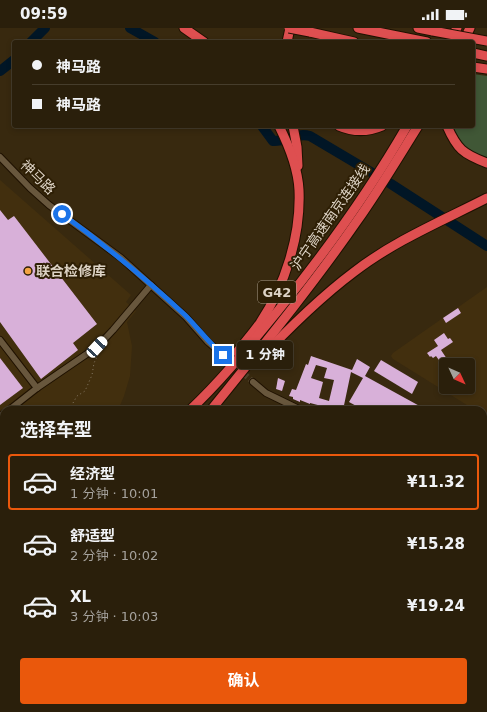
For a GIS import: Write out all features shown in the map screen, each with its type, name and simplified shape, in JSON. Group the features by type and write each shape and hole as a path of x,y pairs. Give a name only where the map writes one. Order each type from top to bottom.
{"highway":[{"path":"184,28 201,40"},
{"path":"287,40 289,28 345,40"},
{"path":"358,28 417,40"},
{"path":"418,28 487,41"},
{"path":"450,40 457,28"},
{"path":"456,40 463,28"},
{"path":"464,40 470,28"},
{"path":"471,40 476,28"},
{"path":"475,53 486,56"},
{"path":"293,148 294,128"},
{"path":"344,128 360,131 376,128"},
{"name":"沪宁高速南京连接线","path":"384,173 406,128"},
{"name":"沪宁高速南京连接线","path":"194,406 230,369 287,300 347,220 377,183 417,128"},
{"path":"447,128 453,140 462,151 471,157 487,163"},
{"name":"G42","path":"193,406 260,322 274,298 292,253 298,217 299,189 293,148 281,130"},
{"name":"沪宁高速南京连接线","path":"214,406 290,312 340,245 377,183"},
{"name":"G42","path":"215,406 270,348 329,291 354,271 378,255 487,198"}],"street":[{"name":"神马路","path":"0,157 49,205 120,258 151,285 186,317 208,342 223,355"},
{"path":"14,406 37,388 97,347 151,285"},
{"path":"0,340 37,388"},
{"path":"253,382 266,392 293,406"}],"path":[{"path":"71,406 77,396 84,391 89,382 99,351 97,347"}],"shaded area":[{"path":"0,180 131,295 126,302 136,311 127,322 132,346 130,376 120,406 0,406"},
{"path":"487,287 487,406 469,406 449,394 475,394 475,358 439,358 439,388 393,359 391,356 393,353"}],"green space":[{"path":"475,74 487,76 487,159 481,158 462,146 451,128 475,128"}],"building":[{"name":"联合检修库","path":"0,210 8,220 14,216 97,324 73,343 78,350 41,379 0,322"},
{"path":"458,308 461,313 446,323 443,318"},
{"path":"444,333 448,339 450,338 453,342 441,350 446,358 439,358 439,360 436,356 433,358 431,356 430,357 427,353 438,346 434,340"},
{"path":"311,356 352,370 357,359 370,367 365,376 420,406 356,406 349,402 363,378 351,372 344,406 322,406 300,400 300,402 289,396 292,389 296,390 306,364 308,365","holes":["316,365 327,368 324,378 334,380 329,401 319,398 323,382 311,378"]},
{"path":"0,358 23,388 0,405"},
{"path":"381,360 418,382 412,394 374,371"},
{"path":"278,378 285,381 282,391 276,389"}],"waterway":[{"path":"33,40 45,28"},
{"path":"130,28 151,40"},
{"path":"0,71 12,62"},
{"path":"263,128 273,141 300,135 310,136 391,184 487,246"}],"tunnel":[{"path":"223,355 253,382"}],"place":[{"name":"联合检修库","path":"28,271"}],"route":[{"path":"62,214 120,258 186,317 208,342 223,355"}]}
